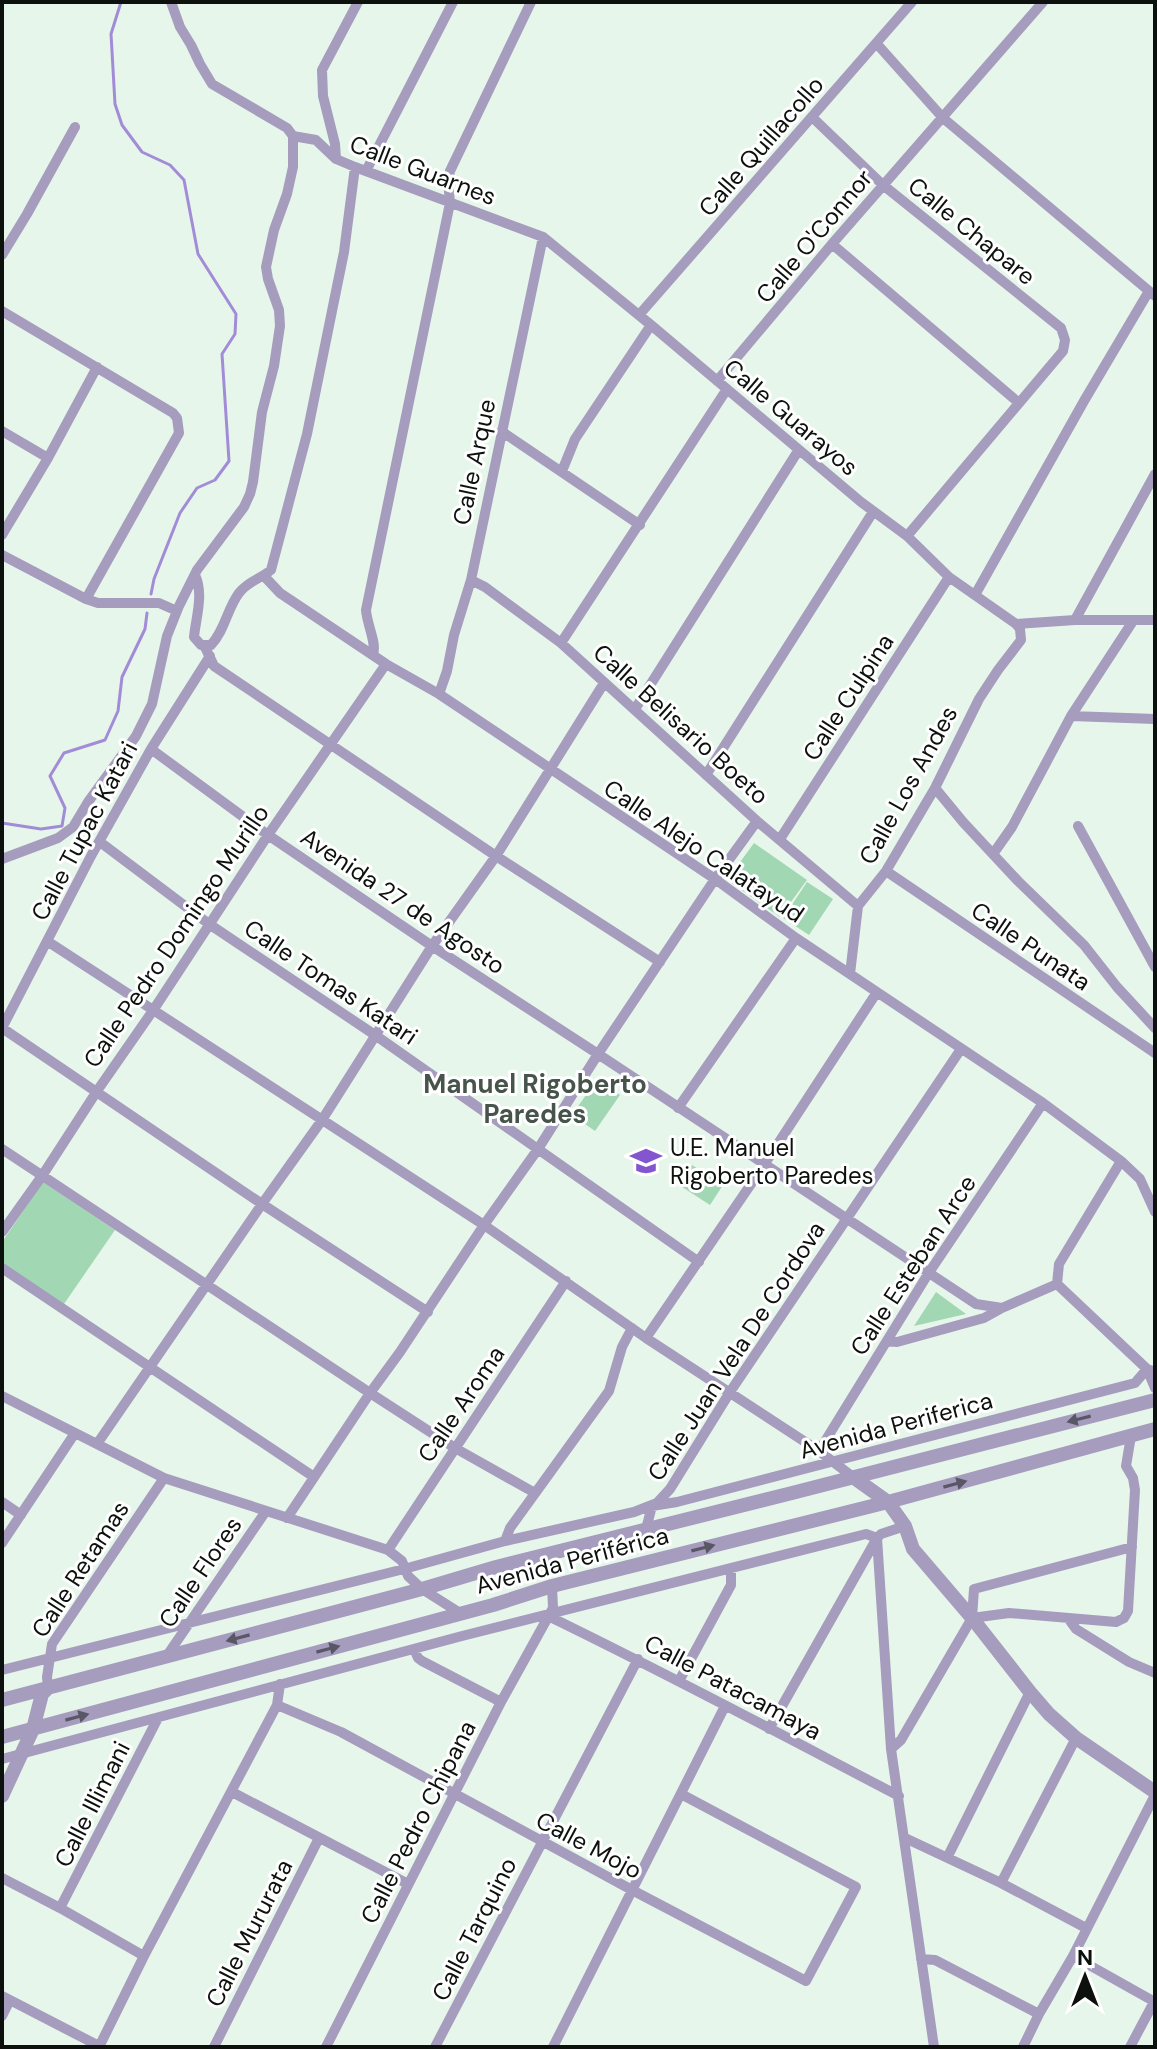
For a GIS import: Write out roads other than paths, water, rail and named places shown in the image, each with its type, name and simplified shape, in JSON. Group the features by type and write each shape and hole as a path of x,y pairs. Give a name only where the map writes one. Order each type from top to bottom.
{"street":[{"name":"Calle Guarnes","path":"171,2 180,27 212,84 287,128 293,136 316,140 336,159 543,237"},
{"path":"336,159 323,96 322,70 358,2"},
{"path":"195,575 200,593 194,637 201,645 211,645 218,637 240,590 271,570 307,434 361,169 453,2"},
{"path":"373,654 375,644 366,610 450,203 450,171 531,2"},
{"name":"Calle Quillacollo","path":"639,315 912,2"},
{"name":"Calle O'Connor","path":"717,381 1043,2"},
{"path":"877,44 943,118 1152,294 1084,401 975,595"},
{"name":"Calle Chapare","path":"812,117 883,185 1061,328 1065,340 1063,351 1019,403"},
{"path":"2,255 75,127"},
{"path":"2,859 58,838 73,827 136,736 152,704 167,636 177,611 195,575 244,507 253,482 262,412 280,326 279,310 266,267 293,167 293,136"},
{"name":"Calle Guarayos","path":"543,237 798,451 907,536 949,577 1016,624"},
{"name":"Calle Arque","path":"439,694 471,580 543,237"},
{"path":"832,244 1019,403 907,536"},
{"path":"2,311 177,418 179,433 86,599"},
{"path":"562,471 575,439 651,325"},
{"path":"2,535 97,367"},
{"path":"561,643 727,389"},
{"path":"2,431 48,458"},
{"path":"501,431 640,525"},
{"path":"635,709 798,451"},
{"path":"1075,620 1155,474"},
{"path":"706,775 873,512"},
{"path":"2,555 98,603 159,603 177,611"},
{"name":"Calle Alejo Calatayud","path":"264,576 280,593 386,664 439,694 1043,1103 1121,1161 1140,1179 1155,1212"},
{"name":"Calle Culpina","path":"780,839 949,577"},
{"name":"Calle Belisario Boeto","path":"471,580 561,643 757,821 858,906"},
{"path":"1016,624 1155,620"},
{"path":"993,854 1012,827 1071,716 1133,621"},
{"name":"Calle Los Andes","path":"858,906 886,871 935,788 979,699 1021,640 1016,624"},
{"path":"204,645 214,666 660,962"},
{"name":"Calle Tupac Katari","path":"2,1028 151,749 210,656"},
{"name":"Calle Pedro Domingo Murillo","path":"2,1232 386,664"},
{"path":"97,1444 322,1120 432,946 496,856 604,683"},
{"path":"1071,716 1155,719"},
{"name":"Avenida 27 de Agosto","path":"151,749 268,835 432,946 928,1274 976,1304 1002,1308"},
{"path":"935,788 1018,881 1084,945 1155,1028"},
{"path":"287,1518 757,821"},
{"path":"1078,826 1155,967"},
{"name":"Calle Tomas Katari","path":"100,842 209,924 375,1035 699,1262"},
{"name":"Calle Punata","path":"886,871 1155,1053"},
{"path":"850,974 858,906"},
{"path":"678,1108 796,938"},
{"path":"47,941 484,1225 646,1338 819,1451 888,1502 905,1526 913,1549 1049,1714 1076,1738 1155,1793 1073,1956 1023,2047"},
{"path":"646,1338 877,992"},
{"path":"2,1028 428,1312"},
{"name":"Calle Juan Vela De Cordova","path":"2,1670 652,1506 670,1489 730,1392 961,1049"},
{"name":"Calle Esteban Arce","path":"819,1451 928,1274 1043,1103"},
{"path":"2,1149 455,1448 535,1493"},
{"path":"1057,1284 1059,1264 1121,1161"},
{"path":"2,1268 314,1477"},
{"name":"Calle Aroma","path":"388,1550 566,1281"},
{"path":"887,1341 897,1342 984,1318 1057,1284"},
{"path":"1057,1284 1151,1370 1155,1388"},
{"path":"505,1541 510,1528 609,1391 622,1347 632,1328"},
{"name":"Avenida Periferica","path":"652,1506 1135,1383 1151,1370"},
{"path":"2,1396 164,1478 388,1550 402,1561 408,1576 422,1589 460,1613"},
{"path":"2,1700 496,1567 1155,1400"},
{"name":"Avenida Periférica","path":"2,1737 552,1586 888,1502 1155,1429"},
{"path":"2,1543 75,1433"},
{"path":"972,1618 1009,1613 1116,1622 1124,1618 1128,1611 1135,1490 1126,1466 1131,1436"},
{"name":"Calle Retamas","path":"48,1688 52,1644 164,1478"},
{"path":"2,1502 21,1515"},
{"path":"646,1529 652,1506"},
{"name":"Calle Flores","path":"166,1657 266,1511"},
{"path":"769,1729 877,1538 905,1526"},
{"path":"2,1759 414,1649 866,1534 877,1538"},
{"path":"877,1538 891,1749 934,2047"},
{"path":"891,1749 901,1740 972,1618 974,1589 1132,1547"},
{"path":"679,1681 731,1585 731,1569"},
{"path":"548,1616 553,1608 552,1586"},
{"name":"Calle Patacamaya","path":"548,1616 638,1659 899,1796"},
{"name":"Calle Pedro Chipana","path":"326,2047 501,1702 548,1616"},
{"path":"1068,1618 1076,1629 1129,1662 1155,1673"},
{"path":"414,1649 422,1661 501,1702"},
{"name":"Calle Tarquino","path":"435,2047 638,1659"},
{"path":"2,2016 6,1998 100,2047 144,1956 277,1705 280,1684"},
{"path":"2,1796 33,1729 42,1694 48,1688"},
{"path":"948,1856 1030,1692"},
{"name":"Calle Mojo","path":"277,1705 341,1732 541,1842 806,1981 856,1887 681,1794"},
{"path":"553,2047 725,1706"},
{"name":"Calle Illimani","path":"60,1908 158,1718"},
{"path":"1001,1883 1076,1738"},
{"path":"232,1792 408,1884"},
{"name":"Calle Mururata","path":"214,2047 319,1838"},
{"path":"905,1838 948,1856 1086,1928"},
{"path":"2,1878 144,1956"},
{"path":"1073,1956 1155,2001 1130,2047"},
{"path":"921,1959 935,1960 1039,2014"}],"waterway":[{"path":"121,2 111,34 115,104 122,125 142,152 170,165 184,180 198,254 236,314 235,334 222,354 229,461 215,480 197,488 180,513 151,594"},
{"path":"2,823 41,829 62,826 65,808 50,776 64,753 105,740 118,711 122,677 145,629 147,613"}],"place":[{"name":"U.E. Manuel Rigoberto Paredes","path":"646,1161"}],"district":[{"name":"Manuel Rigoberto Paredes","path":"535,1099"}]}
